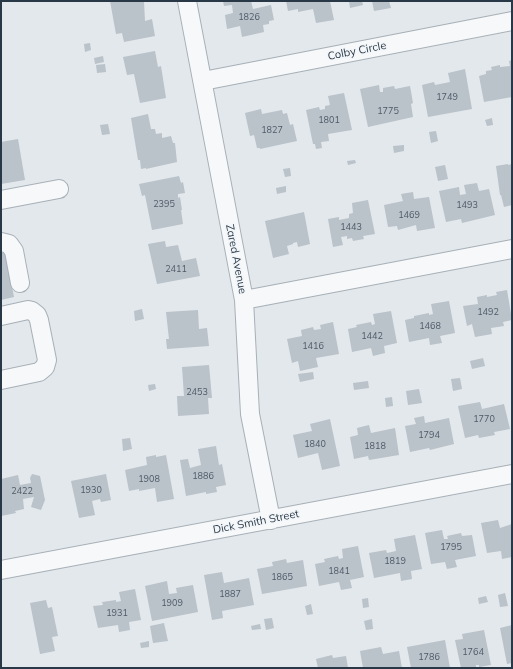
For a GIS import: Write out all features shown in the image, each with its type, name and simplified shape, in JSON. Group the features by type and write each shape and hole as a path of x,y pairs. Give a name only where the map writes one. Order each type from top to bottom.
{"street":[{"name":"Zared Avenue","path":"187,1 244,300 250,414 270,520"},
{"name":"Colby Circle","path":"203,80 512,21"},
{"path":"1,200 59,189"},
{"path":"1,242 9,244 14,251 20,283"},
{"path":"244,300 512,249"},
{"path":"1,316 28,310 37,315 47,360 45,367 39,372 1,380"},
{"name":"Dick Smith Street","path":"1,570 512,474"}],"building":[{"path":"110,1 144,2 145,21 152,19 155,36 124,42 122,33 116,34"},
{"path":"223,1 251,1 253,9 271,5 274,20 269,21 269,24 263,25 264,32 242,37 240,26 227,29 225,15 233,13 232,5 224,6"},
{"path":"286,1 330,1 334,20 316,23 313,9 298,12 298,9 288,11"},
{"path":"349,1 362,1 363,5 350,8"},
{"path":"372,1 389,1 391,8 374,11"},
{"path":"90,43 91,50 85,52 84,44"},
{"path":"155,51 158,67 161,66 166,98 140,103 134,74 127,75 123,57"},
{"path":"103,56 104,62 95,64 94,58"},
{"path":"512,60 512,97 484,102 479,76 486,74 486,71 492,70 491,67 500,65 500,67 510,66 509,61"},
{"path":"105,64 106,72 97,73 96,65"},
{"path":"465,69 472,109 428,117 422,85 434,82 435,85 450,82 448,73"},
{"path":"379,85 380,92 383,92 383,88 394,86 395,89 410,86 413,103 411,104 413,117 368,127 360,89"},
{"path":"344,93 352,130 328,134 329,141 321,142 322,148 316,149 315,144 313,144 306,110 319,107 320,110 325,109 325,106 330,105 328,96"},
{"path":"261,109 262,114 282,110 283,114 287,113 290,125 293,124 297,141 260,149 257,148 254,135 250,136 245,113"},
{"path":"148,114 151,129 155,129 156,134 162,133 162,138 171,136 173,143 175,143 177,162 141,169 140,160 138,160 131,118"},
{"path":"492,118 493,125 487,126 485,120"},
{"path":"108,124 110,134 102,135 100,125"},
{"path":"436,131 438,141 431,143 429,132"},
{"path":"18,139 25,180 1,184 1,142"},
{"path":"404,145 404,151 394,153 393,146"},
{"path":"355,160 356,163 348,165 347,161"},
{"path":"512,164 512,205 504,207 500,195 496,166"},
{"path":"445,165 448,179 438,181 435,167"},
{"path":"290,168 291,176 285,177 283,169"},
{"path":"179,176 181,183 183,182 185,193 178,194 178,198 180,197 183,224 152,230 145,195 142,196 139,184"},
{"path":"477,183 479,191 489,189 495,215 462,223 461,219 446,222 439,191 459,187 460,195 466,194 464,185"},
{"path":"286,186 286,192 277,194 276,188"},
{"path":"413,192 414,199 429,197 435,228 417,231 416,225 398,230 397,226 388,227 384,205 403,201 401,194"},
{"path":"368,200 375,234 363,236 364,239 353,241 352,238 347,239 347,236 341,237 343,245 333,247 328,219 339,217 339,220 349,218 349,214 353,213 352,203"},
{"path":"304,212 310,244 298,247 297,242 293,243 287,246 289,254 273,258 265,221"},
{"path":"165,241 166,247 178,245 182,261 196,258 200,276 157,284 148,244"},
{"path":"5,250 14,297 1,300 1,251"},
{"path":"507,290 512,320 503,322 504,326 491,328 492,334 475,337 472,324 467,326 463,306 478,304 477,297 497,295 496,292"},
{"path":"449,301 455,333 440,336 442,343 430,345 429,338 409,342 405,320 414,318 414,316 429,313 429,315 433,314 431,304"},
{"path":"142,309 144,319 135,321 134,311"},
{"path":"198,310 199,329 207,328 209,346 167,349 166,339 169,339 166,312"},
{"path":"391,311 397,343 384,346 385,353 373,356 371,348 352,352 348,329 357,327 356,325 371,322 372,325 375,324 373,314"},
{"path":"333,322 339,354 316,358 318,367 300,371 298,361 292,363 287,339 302,336 301,330 313,327 314,330 321,329 320,325"},
{"path":"483,358 485,366 472,369 470,361"},
{"path":"209,365 212,398 208,398 209,414 178,416 177,396 184,396 182,367"},
{"path":"313,372 314,379 300,382 298,374"},
{"path":"460,378 462,389 453,391 451,379"},
{"path":"368,381 369,388 354,390 353,383"},
{"path":"155,384 156,389 149,391 148,385"},
{"path":"419,389 422,403 408,405 406,391"},
{"path":"392,397 393,406 386,407 385,398"},
{"path":"480,402 482,409 504,404 510,429 494,432 495,435 479,438 478,435 465,438 458,406"},
{"path":"424,416 425,423 449,418 454,444 430,450 429,448 410,452 405,426 416,424 414,418"},
{"path":"330,419 340,466 322,470 318,453 298,458 293,435 312,431 310,424"},
{"path":"369,425 371,433 395,428 399,455 369,460 368,456 354,459 350,437 358,435 357,428"},
{"path":"130,438 132,449 123,451 122,439"},
{"path":"216,446 219,465 222,464 226,485 216,487 217,492 206,494 206,492 186,496 180,460 188,459 190,468 201,465 198,449"},
{"path":"156,455 156,457 166,455 174,499 157,502 155,488 129,491 125,470 147,465 146,457"},
{"path":"32,474 40,476 45,500 41,510 31,507 34,497 23,499 24,509 15,511 16,513 1,516 1,479 18,475 20,485 31,483 30,478"},
{"path":"106,474 111,500 101,502 100,499 92,501 95,515 79,518 71,481"},
{"path":"498,520 500,528 512,524 512,557 502,559 501,551 487,553 481,523"},
{"path":"442,530 444,539 448,539 447,536 461,533 462,536 472,535 476,556 455,560 457,567 447,569 445,562 431,564 425,533"},
{"path":"415,535 422,569 411,571 412,579 401,581 400,573 374,578 369,553 386,550 387,553 396,551 394,539"},
{"path":"358,546 364,577 350,580 352,588 341,590 339,582 319,586 315,564 325,562 324,559 338,556 339,559 343,558 342,549"},
{"path":"286,559 287,563 303,560 307,586 262,594 257,569 273,566 272,562"},
{"path":"222,572 224,583 249,578 254,605 222,611 223,618 212,620 204,575"},
{"path":"167,581 169,594 177,593 176,588 193,585 198,612 152,621 145,586"},
{"path":"135,589 141,620 129,622 130,630 119,632 118,625 98,628 93,606 103,605 102,602 116,600 116,602 121,601 119,592"},
{"path":"505,593 508,606 500,607 498,595"},
{"path":"486,596 488,602 479,604 478,598"},
{"path":"368,598 369,607 363,608 362,599"},
{"path":"46,600 48,608 52,607 58,636 52,637 55,651 40,654 30,603"},
{"path":"311,604 313,614 307,615 305,606"},
{"path":"272,618 274,628 266,630 264,619"},
{"path":"372,619 373,629 366,630 364,621"},
{"path":"164,623 168,641 153,643 150,626"},
{"path":"260,624 261,629 252,630 251,626"},
{"path":"512,625 512,663 507,664 500,628"},
{"path":"484,630 491,665 479,667 479,665 476,665 476,668 461,668 455,640 463,639 462,634"},
{"path":"445,640 450,668 411,668 407,647"},
{"path":"149,641 149,647 141,648 140,643"},
{"path":"381,647 383,654 399,651 402,668 363,668 360,651"},
{"path":"332,655 333,658 346,656 348,668 318,668 316,659"}]}
